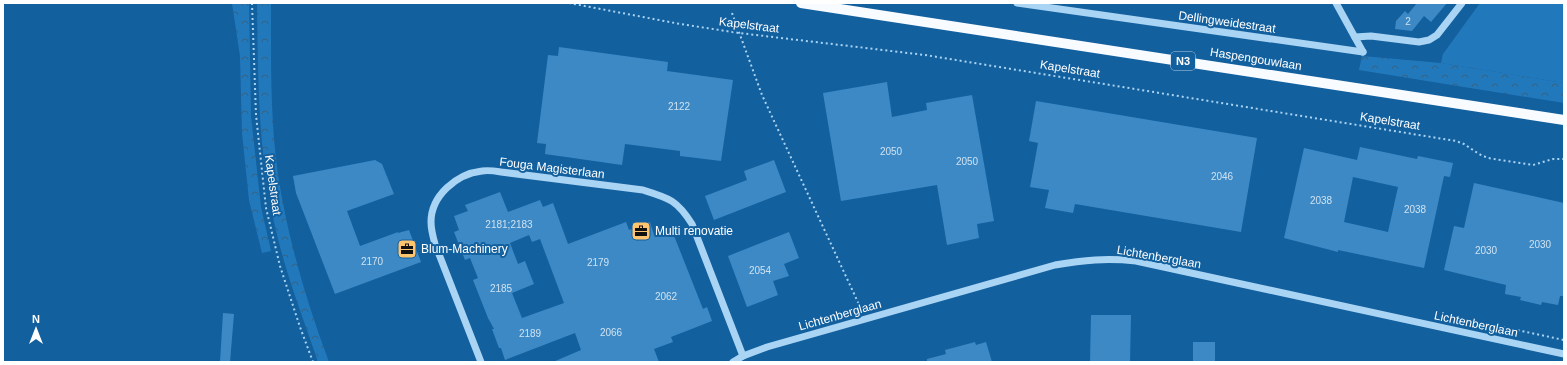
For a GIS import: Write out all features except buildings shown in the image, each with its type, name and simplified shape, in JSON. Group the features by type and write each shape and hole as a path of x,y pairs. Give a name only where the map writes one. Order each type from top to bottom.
{"main road":[{"name":"Haspengouwlaan","path":"801,3 1564,120"}],"street":[{"name":"Dellingweidestraat","path":"1018,3 1363,52 1355,38"},
{"path":"1336,3 1355,38 1371,36 1418,42 1429,40 1437,36 1462,3"},
{"name":"Fouga Magisterlaan","path":"481,362 435,244 431,221 437,201 449,185 463,177 482,171 501,172 643,190 677,204 692,224 743,356"},
{"name":"Lichtenberglaan","path":"733,362 743,356 767,347 1055,265 1082,260 1110,259 1144,263 1564,354"}],"path":[{"name":"Kapelstraat","path":"252,3 256,115 266,208 280,266 313,362"},
{"name":"Kapelstraat","path":"569,3 680,24 739,33 925,54 1448,139 1464,144 1488,158 1533,165 1553,159 1564,159"},
{"path":"732,12 762,96 865,319"},
{"path":"1482,337 1498,326 1564,340"}],"green space":[{"path":"232,3 249,3 251,116 261,207 271,251 262,253 249,200 242,133 240,56"},
{"path":"257,3 271,3 272,111 275,154 282,199 292,246 313,316 329,362 318,362 284,260 269,198 260,115"},
{"path":"1480,3 1564,3 1564,83 1441,63 1443,54"},
{"path":"1362,56 1441,63 1564,83 1564,103 1359,70"}],"place":[{"name":"Multi renovatie","path":"641,231"},
{"name":"Blum-Machinery","path":"407,249"}]}
